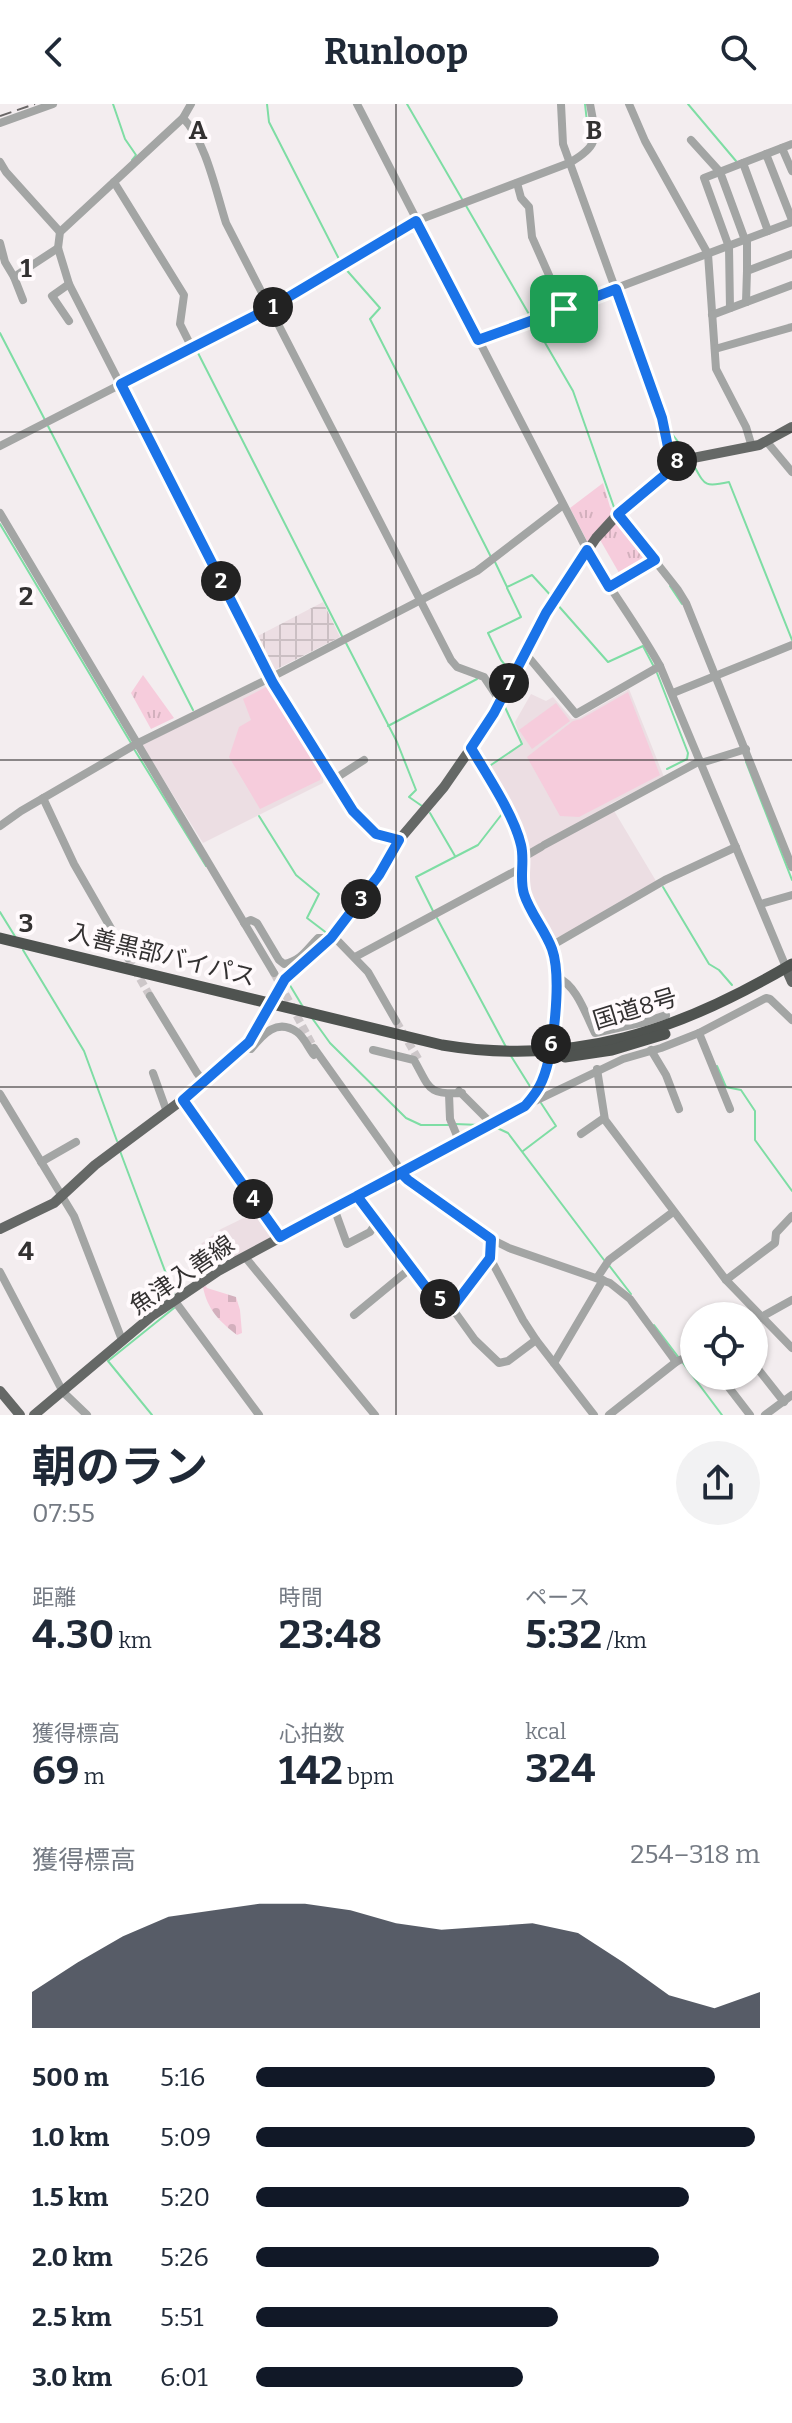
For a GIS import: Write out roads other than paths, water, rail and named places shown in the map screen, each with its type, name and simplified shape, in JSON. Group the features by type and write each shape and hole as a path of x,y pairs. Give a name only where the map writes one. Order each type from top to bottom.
{"highway":[{"name":"入善黒部バイパス","path":"0,938 442,1045 500,1053 549,1052"},
{"name":"国道8号","path":"549,1052 567,1057 588,1055 652,1038 688,1025 790,972"}],"main road":[{"path":"0,1229 62,1197 95,1165 205,1083 244,1047 285,979 331,938 379,875 399,840 444,787 491,719 546,613 587,550 618,514 679,463 694,457 752,447 792,427"},
{"path":"525,1106 542,1081 549,1052"},
{"name":"魚津入善線","path":"34,1415 174,1300 280,1237 525,1106"},
{"path":"0,1391 20,1415"}],"street":[{"path":"0,123 53,104"},
{"path":"191,104 183,118 60,232 58,248 69,284 270,678 353,811 376,834 399,840"},
{"path":"357,104 587,550 660,666 790,972"},
{"path":"561,104 563,144 569,163 662,418 668,447 679,463"},
{"path":"0,446 270,308 416,221 569,163 586,153 593,143 590,104"},
{"path":"629,104 645,141 708,254 716,369 746,427 752,447"},
{"path":"183,118 190,125 205,158 226,223 451,660 457,667 484,677 500,701"},
{"path":"691,140 720,172 746,240 746,302"},
{"path":"730,308 729,247 704,178 792,144"},
{"path":"782,148 792,171"},
{"path":"478,340 792,221 766,154"},
{"path":"0,162 60,232"},
{"path":"743,163 768,231"},
{"path":"114,182 184,295 180,324 192,348"},
{"path":"517,183 521,198 529,207 532,237 564,309"},
{"path":"0,243 5,262 23,300"},
{"path":"14,277 58,248"},
{"path":"747,271 792,254"},
{"path":"69,284 52,296 69,321"},
{"path":"712,315 792,285"},
{"path":"715,349 792,327"},
{"path":"767,442 792,472"},
{"path":"0,826 138,743 477,571 563,505"},
{"path":"0,513 274,973"},
{"path":"618,514 686,603 792,867"},
{"path":"609,587 655,560"},
{"path":"673,693 792,645"},
{"path":"525,653 576,714 660,666"},
{"path":"471,748 493,784 522,848 524,895 551,946 556,963 549,1052"},
{"path":"522,858 700,762 746,749"},
{"path":"333,780 364,760"},
{"path":"43,798 74,864 128,958"},
{"path":"551,946 665,880 736,847"},
{"path":"355,957 521,868"},
{"path":"761,904 792,895"},
{"path":"244,923 251,920 257,923 284,964 311,948 318,938 331,938 368,972 396,1021"},
{"path":"557,977 572,988 595,1033 666,1015"},
{"path":"150,996 205,1083"},
{"path":"525,1106 597,1069 699,1033 766,998 792,1020"},
{"path":"244,1047 251,1049 267,1030 278,1027 298,1032 332,1080 337,1080"},
{"path":"699,1033 730,1109"},
{"path":"314,1048 408,1180 491,1239 600,1279 630,1299 676,1362"},
{"path":"373,1050 414,1060 435,1092 462,1093"},
{"path":"651,1050 666,1075 679,1109"},
{"path":"420,1062 439,1089 462,1093 492,1124"},
{"path":"597,1069 604,1118 744,1302"},
{"path":"153,1073 167,1112"},
{"path":"0,1094 74,1216 122,1340"},
{"path":"449,1094 450,1119 460,1143"},
{"path":"183,1100 280,1237"},
{"path":"581,1134 604,1118"},
{"path":"41,1162 76,1142"},
{"path":"357,1196 431,1294 452,1308 475,1340 499,1363 508,1361 536,1340"},
{"path":"334,1208 347,1244 370,1232 376,1223"},
{"path":"554,1363 609,1260 673,1212"},
{"path":"726,1280 775,1243 776,1233 792,1216"},
{"path":"491,1239 490,1258 536,1340 594,1415"},
{"path":"245,1257 375,1415"},
{"path":"452,1308 490,1258"},
{"path":"354,1315 411,1268"},
{"path":"0,1272 3,1285 63,1392 87,1415"},
{"path":"174,1300 259,1415"},
{"path":"768,1313 792,1300"},
{"path":"768,1328 792,1348"},
{"path":"609,1415 680,1360"},
{"path":"768,1382 784,1402"},
{"path":"731,1390 750,1415"},
{"path":"765,1415 792,1395"}],"waterway":[{"path":"113,104 125,139 136,155 132,160"},
{"path":"267,104 269,122 340,261"},
{"path":"407,104 462,199"},
{"path":"585,104 589,140"},
{"path":"688,104 736,161"},
{"path":"465,204 530,316"},
{"path":"343,266 380,308 370,319 491,557"},
{"path":"533,322 573,391 615,510"},
{"path":"0,333 45,420"},
{"path":"197,351 343,638"},
{"path":"656,389 666,424"},
{"path":"48,426 193,710"},
{"path":"669,430 689,456"},
{"path":"692,462 706,483 729,482 792,640"},
{"path":"0,524 131,743"},
{"path":"495,562 507,587 532,575 553,598"},
{"path":"670,586 682,604"},
{"path":"507,588 521,617 488,633 510,671"},
{"path":"556,603 608,662 643,646 654,667"},
{"path":"346,643 397,742 416,790 409,797 422,806"},
{"path":"657,673 688,753 687,759 667,769"},
{"path":"388,726 477,679"},
{"path":"493,776 488,767 522,744 504,705"},
{"path":"134,749 206,866"},
{"path":"746,762 792,880"},
{"path":"501,792 507,804"},
{"path":"430,813 455,856"},
{"path":"434,913 416,877 478,845 502,814"},
{"path":"259,816 296,875 319,894 307,918 328,934"},
{"path":"663,887 709,964 732,985"},
{"path":"0,912 16,938"},
{"path":"437,918 506,1047"},
{"path":"23,950 84,1051 117,1141"},
{"path":"288,982 303,1007"},
{"path":"312,1018 330,1043 406,1118 421,1125 449,1125"},
{"path":"511,1056 531,1088"},
{"path":"717,1066 726,1087 741,1090 755,1111 755,1140 792,1191"},
{"path":"523,1151 556,1126 541,1103"},
{"path":"455,1124 480,1125"},
{"path":"495,1127 508,1133 604,1260"},
{"path":"120,1151 174,1295"},
{"path":"608,1264 631,1294"},
{"path":"152,1415 108,1361 174,1308"},
{"path":"654,1325 679,1358"},
{"path":"703,1390 722,1415"}],"tunnel":[{"path":"128,958 150,996"},
{"path":"274,973 314,1048"},
{"path":"396,1021 420,1062"}],"railway":[{"path":"0,116 35,104"}]}
